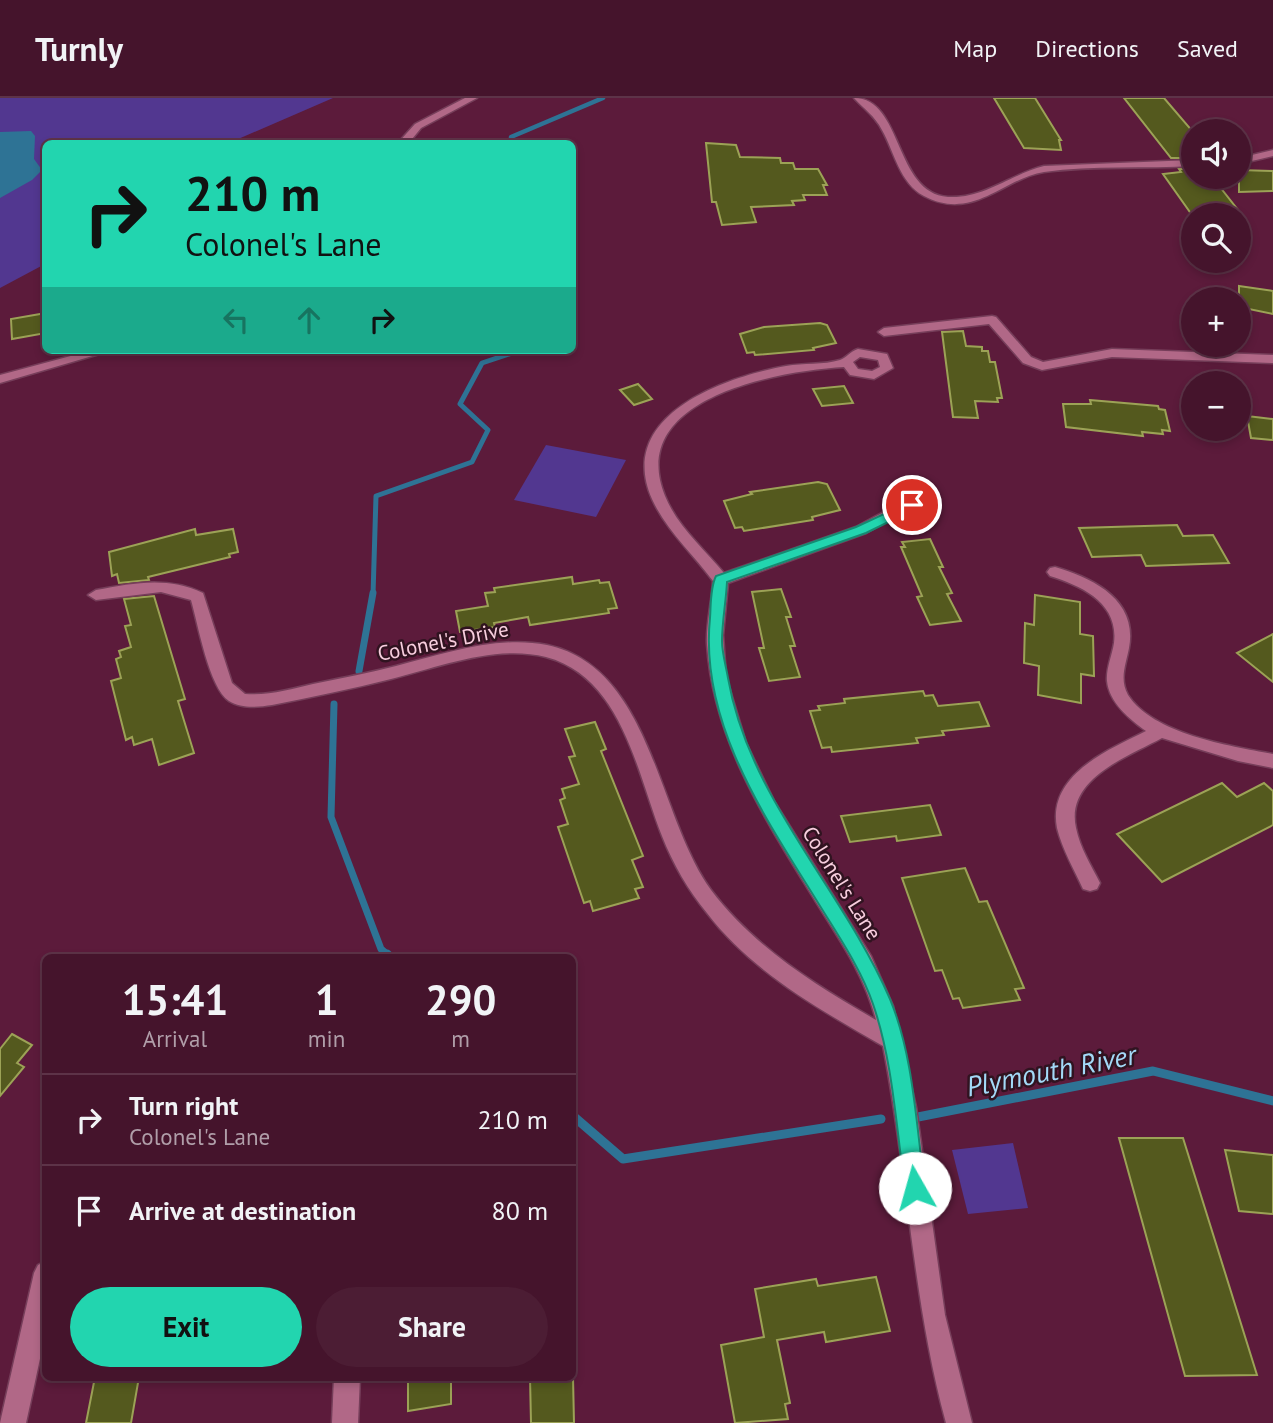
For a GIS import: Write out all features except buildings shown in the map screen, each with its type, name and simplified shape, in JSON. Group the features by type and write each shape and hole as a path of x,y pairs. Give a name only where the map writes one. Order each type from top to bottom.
{"street":[{"path":"406,140 418,126 472,98"},
{"path":"859,98 882,119 912,185 924,194 943,199 983,196 1014,177 1044,169 1181,163"},
{"path":"1251,158 1273,153"},
{"path":"884,332 992,320 1027,360 1042,366 1112,353 1273,359"},
{"path":"0,379 92,354"},
{"path":"846,363 784,369 735,382 691,404 665,430 654,458 654,483 674,522 720,580 861,530 922,497"},
{"path":"1055,572 1084,582 1115,606 1122,638 1115,666 1116,684 1125,703 1144,721 1160,730 1238,754 1273,761"},
{"name":"Colonel's Lane","path":"720,580 715,643 717,669 732,731 773,814 872,978 892,1040 903,1095 927,1279 944,1368 959,1423"},
{"name":"Colonel's Drive","path":"96,595 163,586 187,590 198,597 224,685 231,695 239,700 272,699 485,652 527,649 550,652 568,659 588,671 617,704 672,839 699,887 718,912 785,976 892,1040"},
{"path":"1090,883 1069,837 1064,815 1073,788 1086,774 1160,730"},
{"path":"13,1423 42,1291"},
{"path":"345,1423 347,1381"}],"shaded area":[{"path":"0,98 333,98 236,140 42,140 42,266 0,288"},
{"path":"546,445 626,460 596,517 514,500"},
{"path":"1013,1143 1028,1208 968,1214 952,1150"}],"water":[{"path":"31,131 35,136 34,159 42,170 32,180 0,198 0,132"}],"waterway":[{"name":"Plymouth River","path":"511,140 511,137 603,98"},
{"name":"Plymouth River","path":"373,595 376,496 472,462 488,430 460,404 482,363 509,354"},
{"name":"Plymouth River","path":"359,671 373,593"},
{"name":"Plymouth River","path":"334,704 331,817 381,949 387,954"},
{"name":"Plymouth River","path":"918,1117 1153,1071 1273,1101"},
{"name":"Plymouth River","path":"576,1118 623,1159 881,1119"}],"route":[{"path":"912,505 861,530 720,580 715,643 717,669 726,710 743,758 786,838 858,951 882,1003 895,1050 915,1188"}]}
